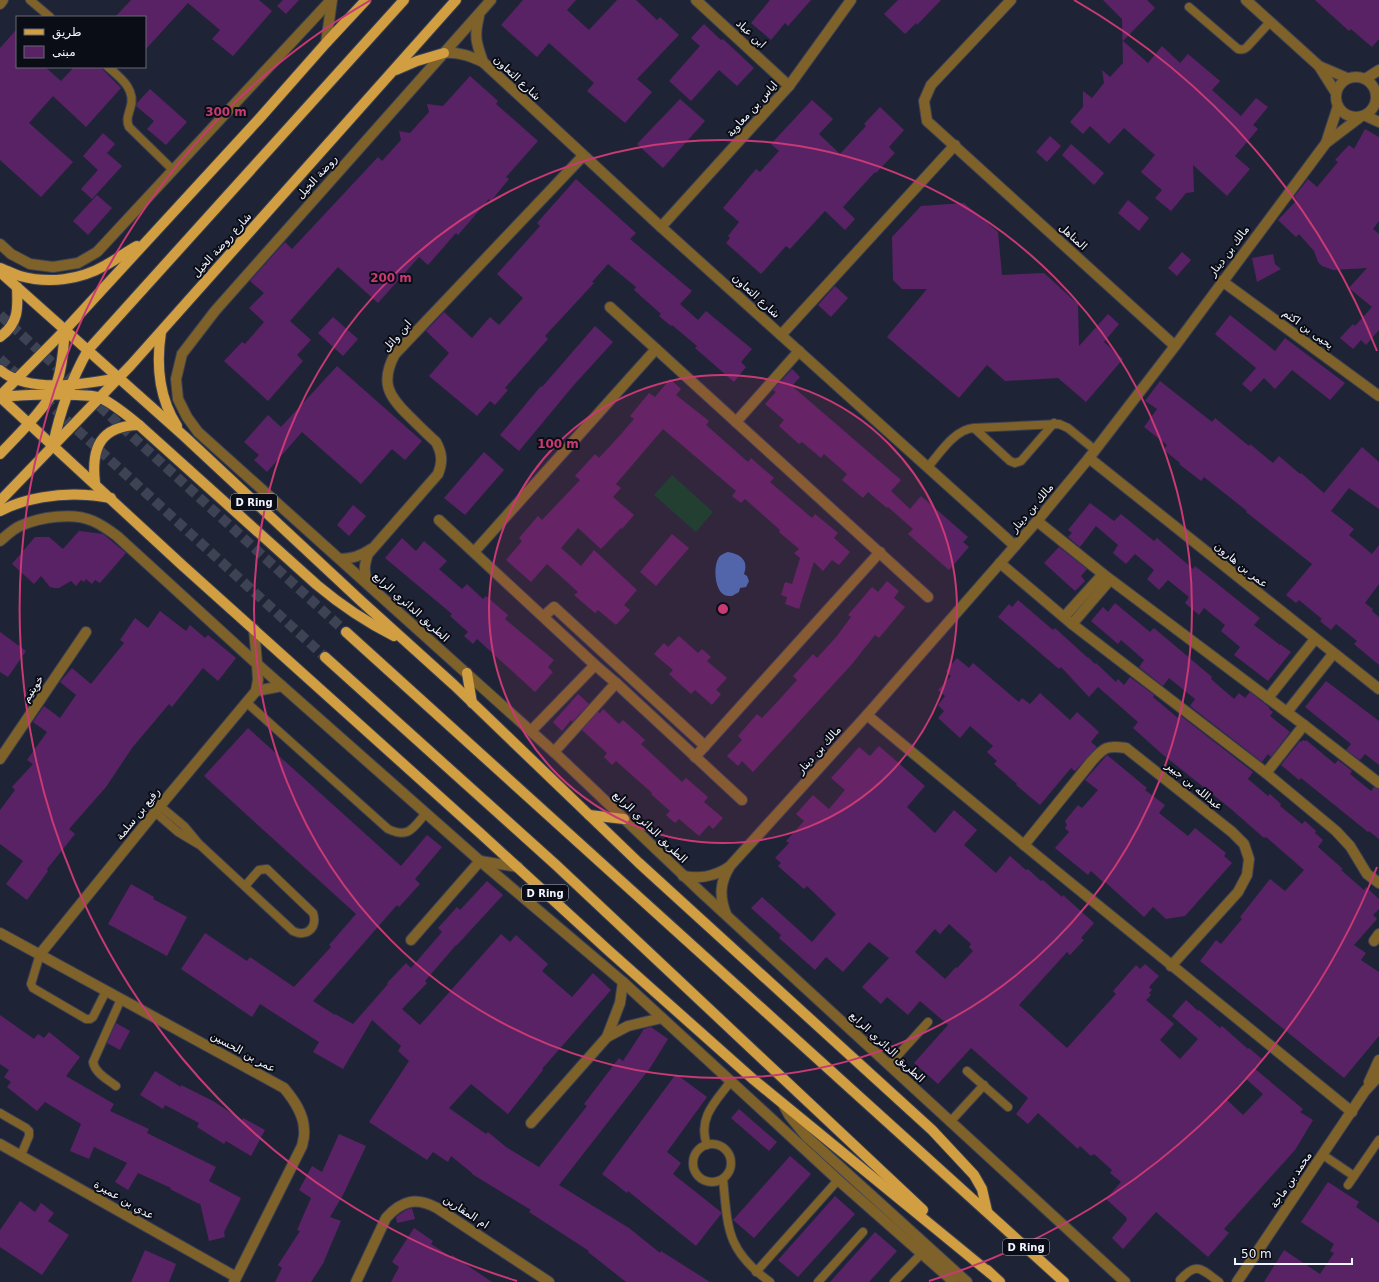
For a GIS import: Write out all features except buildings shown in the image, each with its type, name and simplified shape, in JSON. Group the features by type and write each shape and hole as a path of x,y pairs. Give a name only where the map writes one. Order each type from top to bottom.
{"main road":[{"path":"0,397 65,330 366,0"},
{"path":"53,445 61,411 68,390 88,350 404,0"},
{"name":"شارع روضة الخيل","path":"0,501 100,398 161,332 456,0"},
{"path":"392,72 417,61 444,53"},
{"path":"0,268 19,276 41,280 62,280 86,275 146,241"},
{"name":"D Ring","path":"0,272 184,436 472,703 639,863 932,1130 974,1175 982,1189 987,1211"},
{"path":"0,337 8,331 16,319 18,304 17,287"},
{"path":"0,454 54,390 61,368 65,330"},
{"path":"161,332 158,362 161,387 166,404 174,421 184,436"},
{"path":"0,370 10,377 44,385 54,390"},
{"path":"68,390 119,378"},
{"path":"0,397 54,390 68,390 100,398 126,414 139,425 337,602 370,624 406,642"},
{"name":"D Ring","path":"0,397 95,483 182,565 754,1080 991,1274"},
{"path":"95,483 93,468 94,453 101,441 111,431 124,425 139,425"},
{"path":"0,511 32,500 59,495 87,494 112,499"},
{"name":"D Ring","path":"346,632 1064,1282"},
{"name":"D Ring","path":"325,657 556,865 1000,1282"},
{"path":"467,673 472,703"},
{"path":"589,815 624,819"}],"street":[{"path":"0,4 3,0"},
{"path":"326,43 332,0"},
{"path":"0,244 11,254 30,264 53,267 78,263 97,252 332,0"},
{"name":"روضة الخيل","path":"176,379 182,354 215,311 491,0"},
{"name":"ابن عباد","path":"696,0 789,86"},
{"name":"اياس بن معاوية","path":"661,227 789,86 851,0"},
{"name":"المناهل","path":"1011,0 931,85 924,101 927,121 1175,346"},
{"path":"1246,0 1319,66 1336,93"},
{"name":"شارع التعاون","path":"480,12 476,30 476,42 483,62"},
{"name":"شارع التعاون","path":"444,53 455,52 468,55 483,62 661,227 1015,546"},
{"path":"1319,66 1347,78 1359,77 1365,79 1372,85 1377,86 1377,107 1362,117"},
{"path":"1365,79 1379,70"},
{"path":"1347,78 1338,87 1336,93 1335,100 1341,112 1346,116 1353,118 1362,117 1379,122"},
{"name":"مالك بن دينار","path":"1326,143 1338,106"},
{"name":"مالك بن دينار","path":"726,916 720,895 723,880 730,866 867,715 1038,521 1092,454 1175,346 1326,143 1362,117"},
{"path":"781,335 955,145"},
{"name":"ابن وائل","path":"370,586 366,580 365,565 368,554 438,474 442,459 436,442 396,404 389,392 387,379 389,366 395,354 583,156"},
{"name":"يحيى بن اكثم","path":"1222,281 1379,396"},
{"path":"610,307 928,597"},
{"path":"474,552 656,349"},
{"path":"736,422 799,351"},
{"name":"الطريق الدائري الرابع","path":"176,379 178,399 187,417 198,432 554,752 726,916 1125,1282"},
{"name":"عمر بن هارون","path":"1092,454 1333,654 1379,689"},
{"path":"0,541 18,526 36,519 52,517 79,517 92,520 104,526 117,536 257,664 426,813 623,982 838,1180 954,1282"},
{"path":"439,520 742,800"},
{"path":"1038,521 1106,577 1287,712 1379,783"},
{"name":"ابن وائل","path":"340,559 356,558 364,555 372,549"},
{"path":"695,757 880,552"},
{"path":"1000,563 1072,624 1266,773 1344,838 1356,854 1367,874 1379,883"},
{"path":"1064,617 1106,577"},
{"path":"1072,624 1106,577"},
{"path":"544,616 554,607 705,746"},
{"path":"254,629 258,680 256,691 282,686"},
{"name":"خويتيم","path":"0,759 86,632"},
{"path":"1268,698 1315,639"},
{"path":"1287,712 1333,654"},
{"path":"531,731 595,665"},
{"path":"554,752 616,683"},
{"name":"رفيع بن سلمة","path":"40,954 157,809 256,691"},
{"path":"867,715 1171,966 1352,1112"},
{"path":"1266,773 1304,725"},
{"name":"عبدالله بن جبير","path":"1024,845 1090,762 1100,752 1112,746 1126,748 1226,827 1244,844 1249,859 1247,875 1238,892 1171,966"},
{"path":"480,860 518,868"},
{"path":"411,940 480,860"},
{"name":"مالك بن دينار","path":"683,876 693,878 708,876 722,871 730,866"},
{"name":"عمر بن الحسين","path":"0,933 284,1088 294,1101 301,1115 304,1130 302,1146 235,1280"},
{"path":"531,1123 607,1037 620,1003 623,982"},
{"path":"607,1037 628,1026 662,1018"},
{"name":"محمد بن ماجة","path":"1365,1092 1379,1060"},
{"name":"محمد بن ماجة","path":"1237,1282 1365,1092 1379,1076"},
{"path":"783,1104 789,1115 806,1136 967,1282"},
{"name":"عدي بن عميرة","path":"0,1144 235,1280"},
{"name":"ام المقارين","path":"356,1282 386,1218 394,1209 404,1203 415,1201 427,1202 437,1208 549,1282"}],"lane":[{"path":"30,0 49,16"},
{"path":"1190,6 1238,49 1241,50 1244,50 1270,22"},
{"path":"109,68 124,80 130,92 132,104 127,119 129,127 173,170"},
{"path":"974,428 1010,461 1015,463 1021,461 1054,423"},
{"path":"928,467 960,432 969,428 1054,423 1059,424 1068,428 1092,454"},
{"path":"246,702 388,828 404,833 410,831 426,813"},
{"path":"157,809 178,832 198,844 293,931 302,934 314,926 315,917 313,913 267,869 259,870 245,886"},
{"path":"40,954 31,984 33,988 86,1019 90,1019 93,1016 106,991"},
{"path":"116,1086 97,1071 93,1062 121,999"},
{"path":"889,1065 928,1022"},
{"path":"967,1071 1008,1107"},
{"path":"707,1145 703,1131 704,1122 707,1115 731,1081"},
{"path":"950,1122 984,1085"},
{"path":"0,1113 29,1131 29,1136 21,1155"},
{"path":"1348,1185 1379,1140"},
{"path":"714,1144 720,1146 730,1155 731,1162 728,1174 717,1182 704,1180 694,1171 693,1164 696,1152 701,1147 707,1145 714,1144"},
{"path":"1323,1155 1354,1176"},
{"path":"723,1179 730,1234 740,1255 756,1272 770,1282"},
{"path":"756,1272 838,1180"},
{"path":"818,1282 863,1232"},
{"path":"894,1282 922,1253"},
{"path":"1180,1280 1190,1269 1198,1268 1218,1282"}],"green space":[{"path":"672,475 713,512 696,532 654,495"}],"water":[{"path":"728,552 737,554 743,559 745,562 744,574 747,576 749,581 746,587 740,588 739,592 732,596 723,594 720,591 716,581 716,564 718,559 721,555"}],"tunnel":[{"path":"0,315 346,632"},
{"path":"0,359 325,657"}]}
